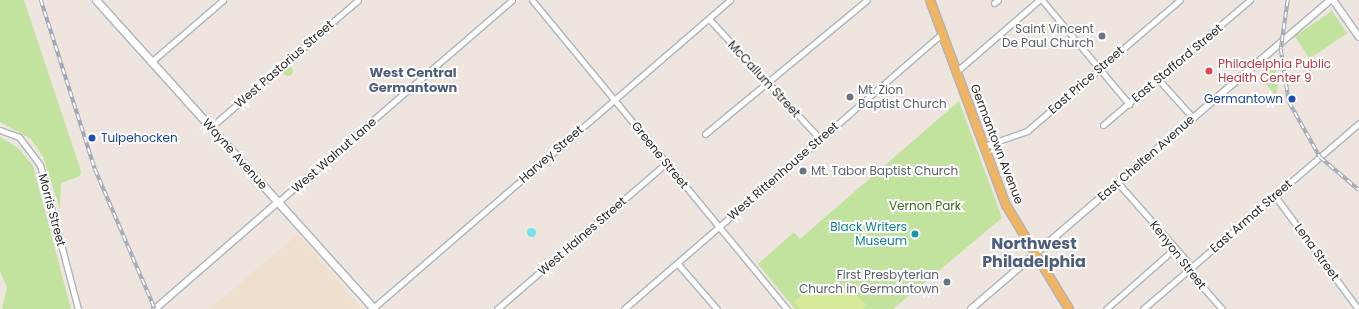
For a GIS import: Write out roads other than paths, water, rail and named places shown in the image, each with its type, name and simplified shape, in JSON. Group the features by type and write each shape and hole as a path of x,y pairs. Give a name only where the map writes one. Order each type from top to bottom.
{"main road":[{"name":"Wayne Avenue","path":"96,0 373,309"},
{"name":"Germantown Avenue","path":"930,0 1006,205 1069,309"}],"street":[{"path":"152,62 223,0"},
{"name":"West Pastorius Street","path":"211,127 358,0"},
{"name":"West Walnut Lane","path":"155,309 512,0"},
{"name":"Greene Street","path":"532,0 787,309"},
{"name":"Harvey Street","path":"373,309 730,0"},
{"path":"705,134 867,0"},
{"path":"957,71 1041,0 1129,104"},
{"name":"East Price Street","path":"984,146 1027,131 1180,0"},
{"name":"East Stafford Street","path":"1103,125 1250,0"},
{"path":"1332,0 1359,37"},
{"name":"East Chelten Avenue","path":"971,309 1332,0"},
{"name":"McCallum Street","path":"709,19 820,139"},
{"name":"West Rittenhouse Street","path":"624,309 943,33"},
{"path":"1158,78 1193,118"},
{"name":"East Armat Street","path":"1143,309 1359,123"},
{"name":"Morris Street","path":"0,130 19,137 40,165 78,309"},
{"name":"West Haines Street","path":"497,309 666,163"},
{"name":"Kenyon Street","path":"1118,183 1175,248 1222,309"},
{"name":"Lena Street","path":"1275,196 1358,309"},
{"path":"1106,309 1175,248"},
{"path":"677,263 717,309"}],"water":[{"path":"531,227 536,232 531,237 526,232"}],"railway":[{"path":"41,0 95,169 155,309"},
{"path":"1288,0 1281,49 1289,102 1320,157 1359,190"}],"place":[{"name":"Saint Vincent De Paul Church","path":"1102,36"},
{"name":"Philadelphia Public Health Center 9","path":"1209,71"},
{"name":"Mt. Zion Baptist Church","path":"850,97"},
{"name":"Germantown","path":"1292,99"},
{"name":"Tulpehocken","path":"92,138"},
{"name":"Mt. Tabor Baptist Church","path":"803,171"},
{"name":"Black Writers Museum","path":"915,234"},
{"name":"First Presbyterian Church in Germantown","path":"947,282"}],"district":[{"name":"West Central Germantown","path":"413,82"},
{"name":"Northwest Philadelphia","path":"1034,253"}],"park label":[{"name":"Vernon Park","path":"925,206"}]}
